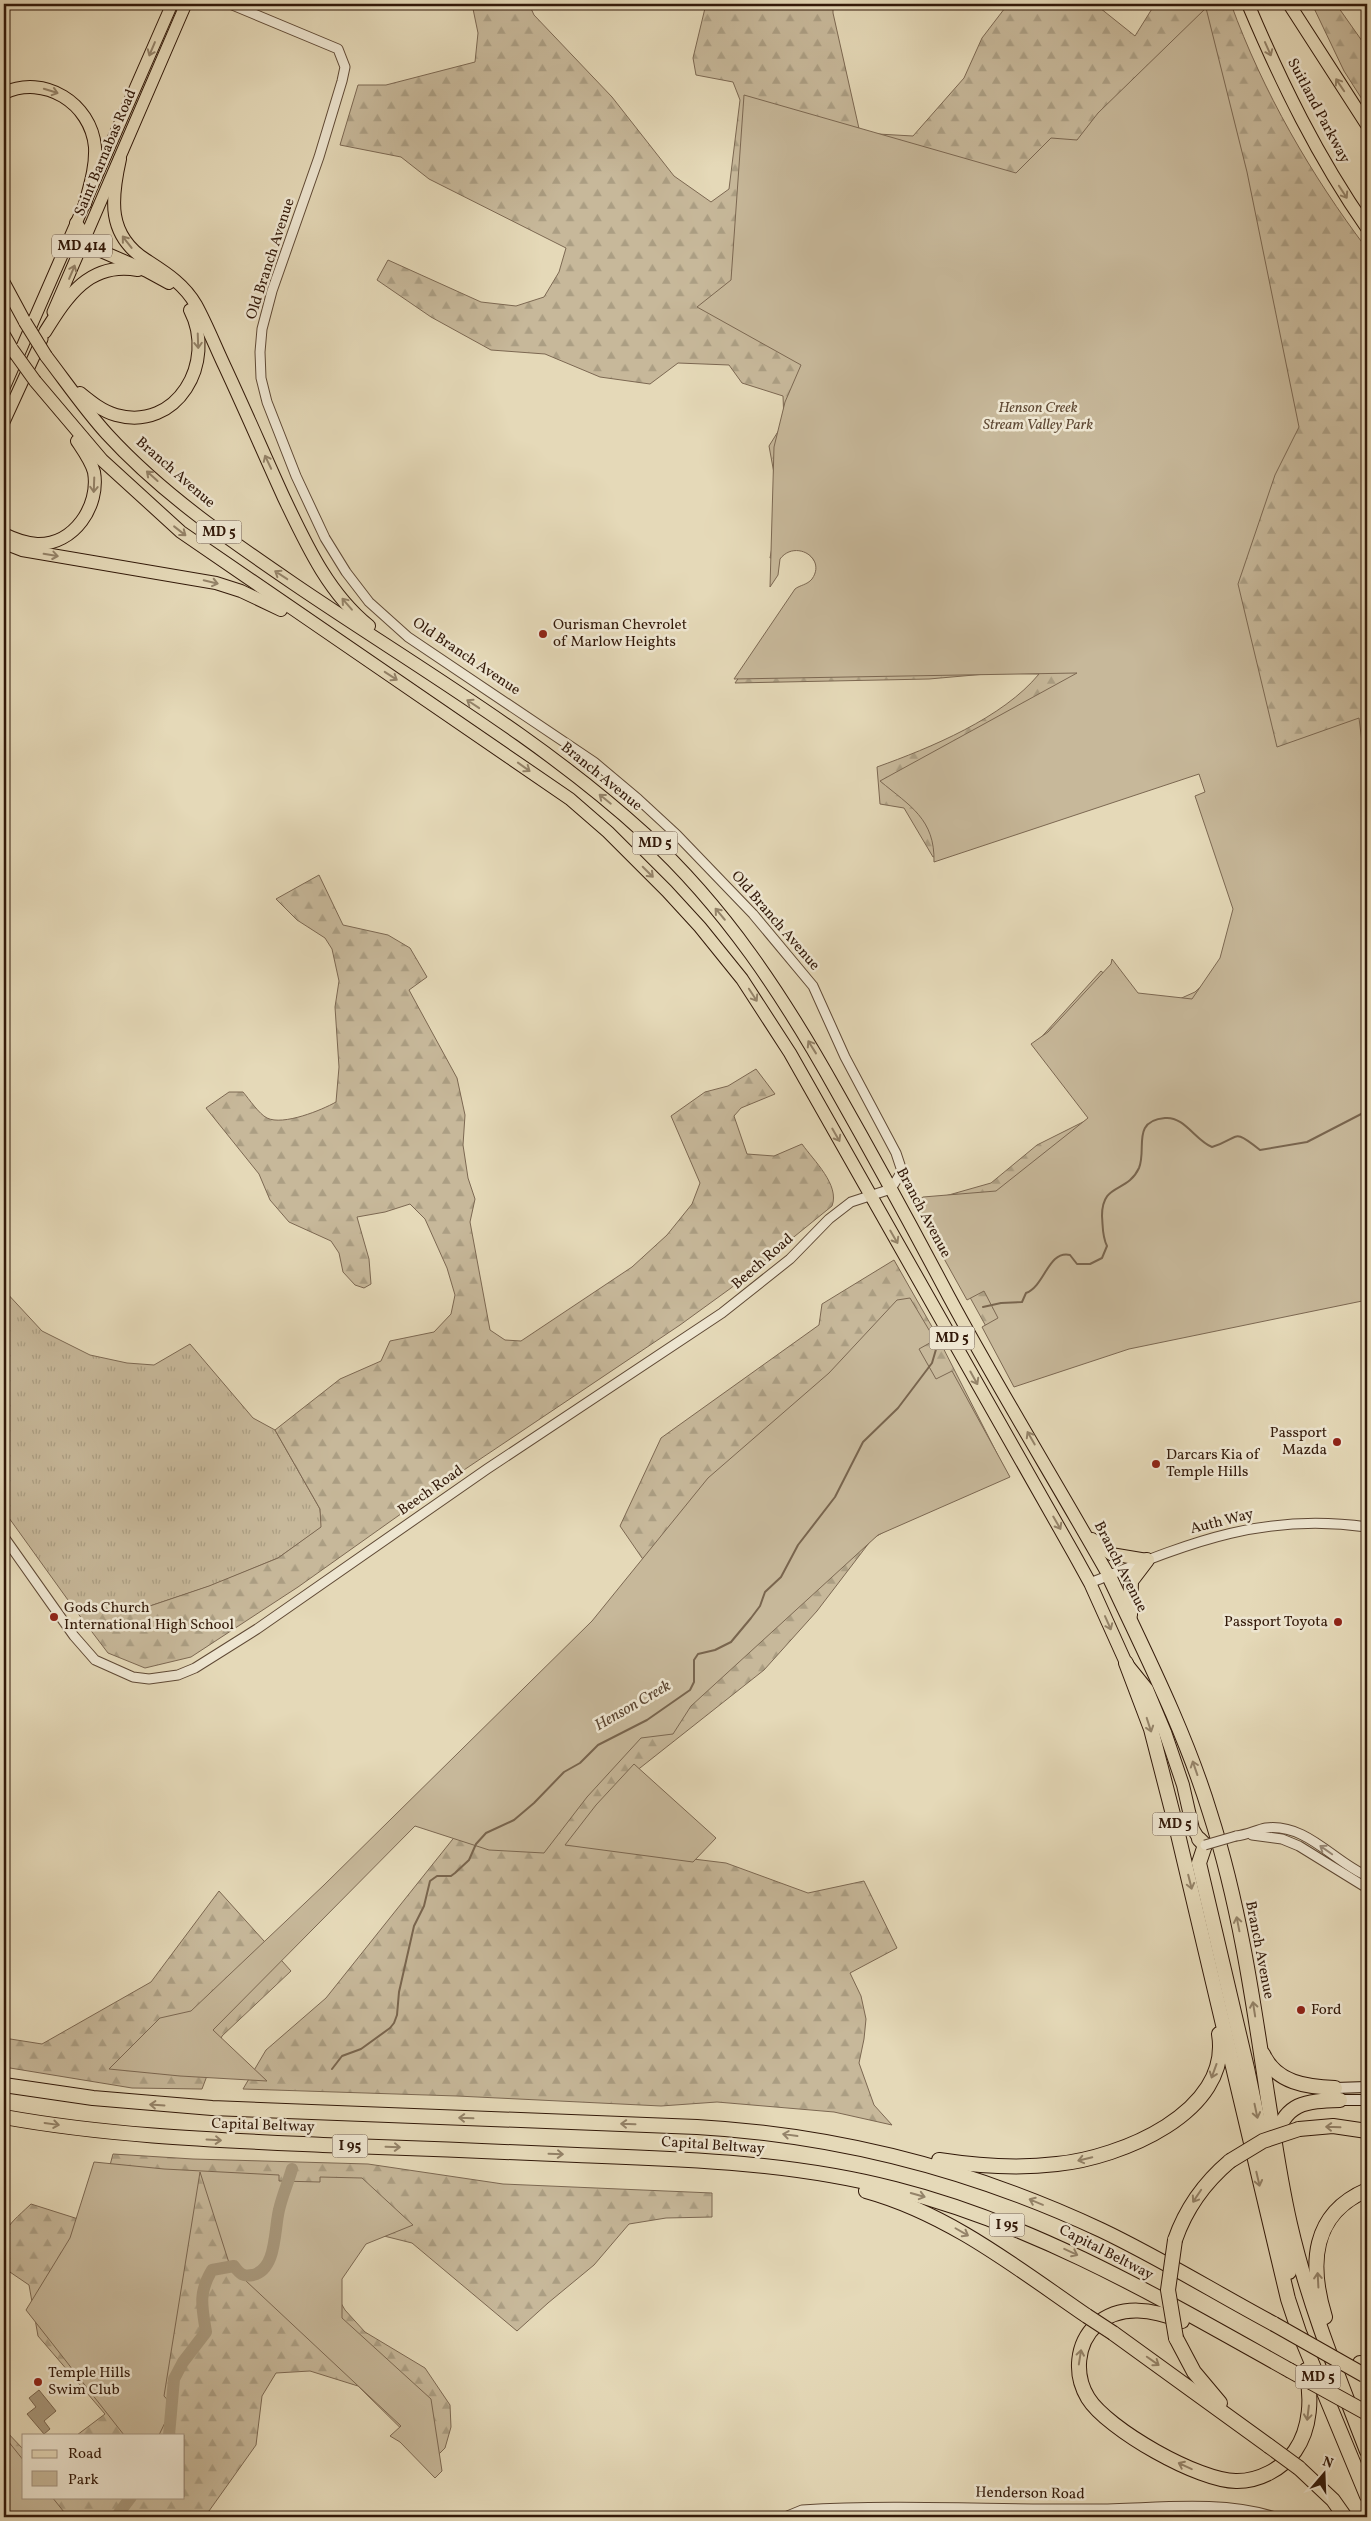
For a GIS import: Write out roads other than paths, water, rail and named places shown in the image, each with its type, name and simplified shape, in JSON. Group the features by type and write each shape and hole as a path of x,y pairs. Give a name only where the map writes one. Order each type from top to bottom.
{"highway":[{"name":"Suitland Parkway","path":"1248,4 1301,119 1338,184 1367,228"},
{"name":"Suitland Parkway","path":"1289,4 1367,125"},
{"path":"4,93 22,88 47,89 59,93 78,108 88,121 95,144 95,163 85,204"},
{"path":"120,159 112,193 115,222 120,233 134,251 176,279 197,306 298,528 321,571 363,621 409,659"},
{"path":"58,372 90,401 116,415 131,417 150,415 180,398 189,386 195,370 198,336 195,320 178,292 166,281 94,248 85,239 76,224"},
{"path":"45,332 71,292 94,276 110,270 127,268 154,275"},
{"name":"Branch Avenue","path":"4,283 24,322 46,356 107,434 185,506 260,562 409,659 555,759 618,810 680,868 741,940 767,976 820,1061 961,1319 1108,1576 1180,1729 1211,1814 1238,1919 1260,2047 1274,2146 1290,2224 1319,2327 1367,2451"},
{"name":"MD 5","path":"4,335 48,398 102,460 181,532 570,799 608,832 700,927 742,979 790,1053 1090,1583 1126,1663 1151,1728 1192,1890 1213,1988 1280,2270 1299,2332 1365,2489"},
{"path":"4,534 17,541 37,544 51,542 65,536 79,526 87,513 92,499 95,485 91,464 48,398"},
{"path":"4,530 17,541"},
{"path":"4,543 22,550 216,583 274,606 357,654"},
{"path":"1082,1530 1111,1554 1147,1560 1131,1581 1130,1620"},
{"path":"1126,1663 1147,1688 1183,1786 1193,1829 1202,1842 1199,1863 1247,2068 1288,2269 1302,2315 1365,2489"},
{"path":"838,2143 948,2162 1009,2168 1059,2164 1085,2159 1137,2142 1179,2119 1194,2105 1211,2079 1220,2043 1213,1988"},
{"path":"1260,2047 1272,2069 1281,2076 1297,2083 1338,2094"},
{"name":"Capital Beltway","path":"4,2085 93,2098 168,2106 707,2128 755,2131 838,2143 903,2158 987,2183 1102,2231 1365,2370"},
{"path":"1274,2146 1278,2130 1290,2110 1338,2094"},
{"name":"Capital Beltway","path":"4,2117 87,2129 208,2140 698,2160 779,2167 853,2179 896,2189 976,2214 1028,2233 1088,2260 1367,2413"},
{"path":"1270,2446 1222,2405 1206,2388 1184,2355 1176,2338 1168,2290 1175,2240 1189,2207 1202,2189 1230,2160 1263,2140 1299,2129 1333,2126 1367,2131"},
{"path":"698,2160 778,2171 900,2201 968,2235 1113,2333 1270,2446 1299,2468 1333,2500 1345,2517"},
{"path":"1358,2428 1320,2302 1317,2253 1323,2229 1334,2211 1344,2202 1367,2190"},
{"path":"1270,2229 1284,2300 1306,2373 1309,2395 1306,2423 1299,2445 1292,2455 1272,2471 1248,2480 1224,2480 1173,2461 1129,2434 1094,2406 1084,2391 1079,2372 1083,2344 1093,2328 1113,2314 1137,2310 1159,2313 1182,2321 1289,2370"}],"main road":[{"name":"Saint Barnabas Road","path":"4,388 172,4"},
{"name":"Saint Barnabas Road","path":"4,422 34,360 186,4"},
{"path":"1338,2094 1367,2087"},
{"path":"1338,2094 1367,2100"}],"street":[{"name":"Old Branch Avenue","path":"230,4 338,49 345,67 319,157 272,291 262,329 260,352 262,378 267,402 296,476 325,538 346,572 369,602 408,637 594,762 638,798 701,858 783,947 813,986 845,1057 899,1160 902,1170 891,1189"},
{"name":"Beech Road","path":"4,1537 74,1636 95,1660 132,1677 149,1679 178,1675 195,1668 257,1629 487,1469 714,1318 790,1259 851,1202 870,1194 891,1189"},
{"name":"Auth Way","path":"1090,1583 1147,1560 1240,1530 1298,1523 1367,1527"},
{"path":"1202,1842 1249,1834 1266,1828 1296,1833 1314,1841 1367,1876"},
{"path":"1249,1834 1282,1839 1299,1846 1367,1888"},
{"name":"Henderson Road","path":"785,2517 802,2510 945,2507 1093,2509 1202,2507 1234,2509 1275,2517"}],"waterway":[{"name":"Henson Creek","path":"983,1307 1001,1303 1022,1302 1026,1293 1038,1283 1051,1263 1063,1255 1070,1255 1077,1264 1090,1264 1102,1258 1107,1246 1103,1231 1103,1205 1106,1198 1128,1182 1139,1168 1144,1130 1154,1120 1172,1118 1212,1147 1236,1136 1260,1150 1307,1142 1367,1111"},
{"name":"Henson Creek","path":"332,2069 342,2056 361,2049 394,2023 414,1926 424,1906 430,1881 437,1876 451,1876 455,1873 469,1860 476,1844 486,1833 514,1820 534,1803 564,1772 580,1763 598,1745 647,1720 690,1690 694,1682 694,1660 698,1654 715,1650 731,1642 751,1618 760,1606 765,1592 781,1577 798,1545 835,1497 863,1442 898,1408 932,1363 937,1346"},
{"name":"Henson Creek","path":"169,2434 174,2379 183,2362 206,2332 202,2300 208,2278 212,2270 234,2266 242,2274 250,2276 261,2271 266,2265 273,2248 280,2205 292,2169"},
{"name":"Henson Creek","path":"116,2517 130,2498"}],"railway":[{"path":"1363,30 1367,36"}],"place":[{"name":"Ourisman Chevrolet of Marlow Heights","path":"543,634"},
{"name":"Passport Mazda","path":"1337,1442"},
{"name":"Darcars Kia of Temple Hills","path":"1156,1464"},
{"name":"Gods Church International High School","path":"54,1617"},
{"name":"Passport Toyota","path":"1338,1622"},
{"name":"Ford","path":"1301,2010"},
{"name":"Temple Hills Swim Club","path":"38,2382"}],"park label":[{"name":"Henson Creek Stream Valley Park","path":"1038,416"}]}
